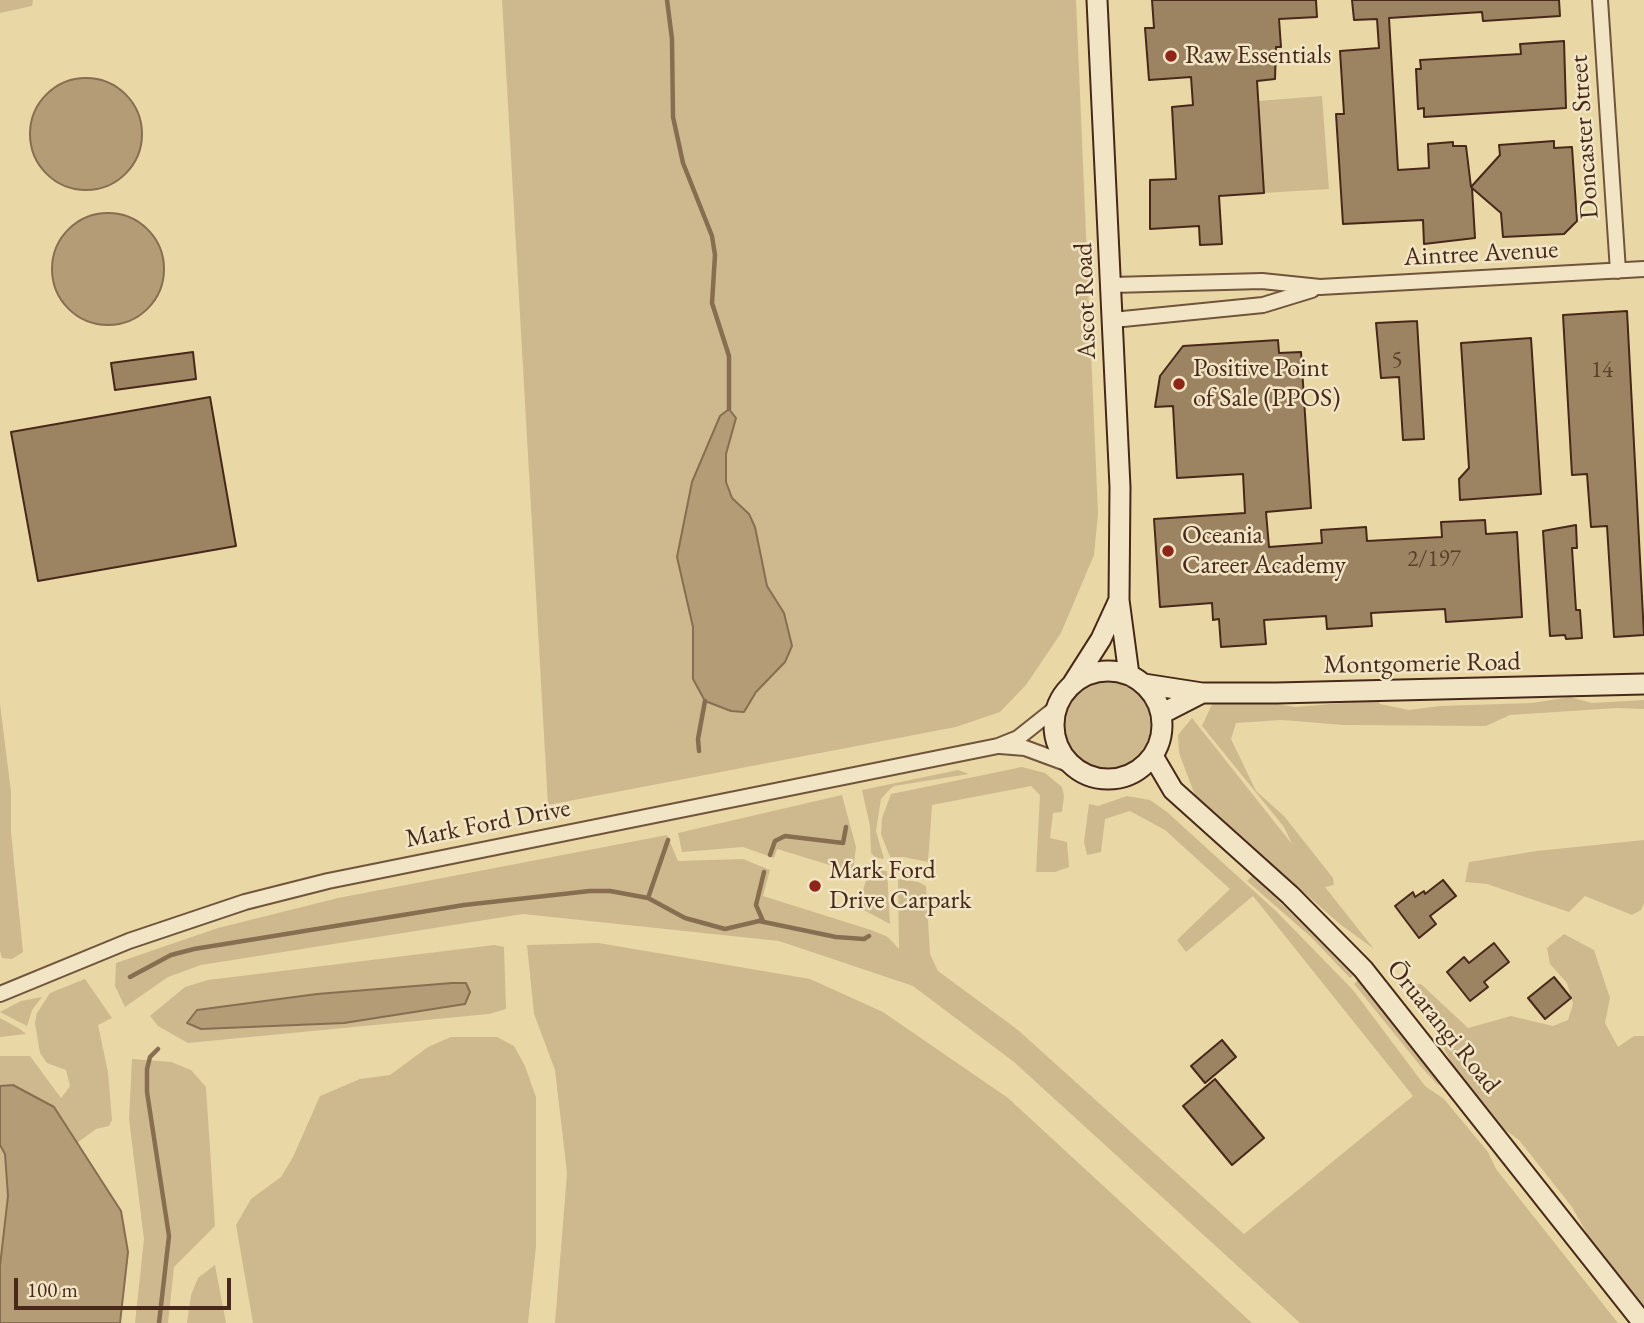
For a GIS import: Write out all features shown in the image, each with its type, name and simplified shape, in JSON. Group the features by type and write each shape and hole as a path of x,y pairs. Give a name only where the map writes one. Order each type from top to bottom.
{"street":[{"name":"Ascot Road","path":"1097,0 1112,285 1121,533 1119,600 1136,679"},
{"name":"Doncaster Street","path":"1600,0 1618,271"},
{"name":"Aintree Avenue","path":"1112,285 1262,281 1320,287 1644,269"},
{"name":"Aintree Avenue","path":"1113,320 1263,304 1320,287"},
{"name":"Ascot Road","path":"1073,683 1101,639 1119,600"},
{"path":"1109,670 1136,679 1155,698 1161,714 1160,743 1153,756 1134,774 1110,780 1098,779 1071,765 1055,738 1057,707 1073,683 1090,674 1109,670"},
{"name":"Montgomerie Road","path":"1136,679 1202,693 1644,684"},
{"name":"Montgomerie Road","path":"1161,714 1202,693"},
{"name":"Mark Ford Drive","path":"0,994 165,928 328,881 998,746 1017,738 1057,707"},
{"name":"Mark Ford Drive","path":"998,746 1025,748 1071,765"},
{"name":"Ōruarangi Road","path":"1153,756 1173,789 1290,895 1363,969 1643,1323"},
{"name":"Ōruarangi Road","path":"1134,774 1173,789"},
{"path":"0,982 20,986"}],"shaded area":[{"path":"0,0 33,0 32,6 0,13"},
{"path":"502,0 1076,0 1098,514 1094,555 1061,633 1026,685 1000,712 956,727 548,805"},
{"path":"86,78 107,82 126,94 138,113 142,134 138,155 126,174 107,186 86,190 65,186 46,174 34,155 30,134 34,113 46,94 65,82"},
{"path":"1322,96 1329,189 1264,193 1258,101"},
{"path":"108,213 129,217 148,229 160,248 164,269 160,290 148,309 129,321 108,325 87,321 68,309 56,290 52,269 56,248 68,229 87,217"},
{"path":"729,409 736,418 726,454 726,482 732,498 749,514 755,527 767,586 784,613 792,646 785,662 756,692 744,712 731,711 705,701 693,679 693,627 677,557 692,482 720,416"},
{"path":"1106,678 1123,682 1138,691 1147,706 1151,723 1147,740 1138,755 1123,764 1106,768 1089,764 1074,755 1065,740 1061,723 1065,706 1074,691 1089,682"},
{"path":"1570,697 1592,703 1644,700 1644,709 1617,708 1510,715 1486,726 1343,725 1282,720 1236,723 1231,739 1256,791 1284,816 1333,878 1334,885 1325,887 1374,949 1341,925 1196,798 1179,753 1178,735 1192,718 1292,844 1284,827 1202,726 1213,702 1253,700 1295,707 1378,700 1380,704 1409,710 1440,706 1532,703"},
{"path":"0,704 11,792 11,832 23,952 12,959 2,958 0,951"},
{"path":"1022,767 1045,773 1062,787 1062,812 1053,813 1050,838 1067,842 1069,867 1055,872 1036,872 1040,795 1031,786 932,805 928,862 890,857 881,834 882,818 891,794"},
{"path":"958,770 969,774 894,786 890,789 881,799 876,831 884,859 876,858 871,853 870,826 862,790"},
{"path":"842,795 856,847 853,872 777,849 774,858 743,847 682,852 678,833"},
{"path":"1127,796 1150,800 1167,812 1276,911 1353,990 1425,1086 1444,1099 1488,1152 1496,1169 1618,1323 1300,1323 1014,1062 913,986 779,941 523,914 201,965 168,977 125,1007 115,986 116,963 218,928 338,898 667,835 678,861 743,859 770,870 763,896 871,930 888,937 899,949 898,879 918,882 926,886 930,954 938,971 1018,1030 1244,1234 1413,1096 1253,896 1186,952 1177,940 1230,889 1165,830 1130,811 1105,819 1101,852 1087,855 1084,842 1089,804 1098,806"},
{"path":"1644,840 1644,903 1641,910 1632,915 1585,896 1569,912 1487,884 1465,882 1469,862 1537,851"},
{"path":"877,871 887,871 890,924 858,907 867,877"},
{"path":"1252,876 1355,975 1350,978 1312,938 1247,881"},
{"path":"1564,934 1594,950 1610,998 1605,1023 1618,1047 1634,1036 1644,1036 1644,1305 1609,1273 1572,1207 1519,1140 1496,1123 1460,1078 1409,985 1421,984 1468,1028 1511,1016 1553,1026 1568,1020 1573,1004 1567,983 1550,964 1547,948"},
{"path":"599,943 810,979 883,1012 1008,1098 1252,1323 555,1323 567,1173 555,1070 534,1014 527,945"},
{"path":"494,945 504,947 506,1009 489,1014 188,1043 158,1026 150,1016 185,987 208,980","holes":["466,983 464,1004 344,1023 201,1029 317,994"]},
{"path":"85,979 112,1018 98,1025 108,1072 112,1120 109,1126 96,1129 77,1143 54,1107 13,1085 0,1086 0,1056 30,1056 61,1098 70,1086 66,1070 47,1063 40,1053 35,1023 37,1013 50,993"},
{"path":"1358,980 1419,1058 1444,1084 1438,1085 1423,1069 1354,984"},
{"path":"466,983 470,992 465,1004 344,1023 201,1029 187,1023 197,1010 317,994"},
{"path":"42,997 32,1010 27,1026 0,1012 21,1001"},
{"path":"0,1018 20,1029 26,1034 0,1037"},
{"path":"451,1037 497,1037 514,1046 525,1066 536,1097 536,1247 528,1323 253,1323 236,1225 251,1199 281,1177 293,1157 320,1096 360,1079 390,1075 428,1047"},
{"path":"132,1059 171,1062 191,1070 206,1087 215,1226 174,1267 168,1323 135,1323 144,1239 129,1119"},
{"path":"13,1085 54,1107 121,1211 128,1252 120,1323 0,1323 0,1266 8,1196 5,1154 0,1145 0,1086"},
{"path":"0,1145 5,1154 8,1198 0,1266"},
{"path":"215,1265 226,1323 187,1323 191,1295 198,1278"}],"building":[{"path":"1152,0 1316,0 1317,17 1279,19 1281,47 1276,47 1275,79 1257,81 1264,193 1219,196 1222,244 1200,245 1199,226 1150,229 1150,180 1176,179 1172,107 1193,105 1191,77 1149,80 1145,28 1154,28"},
{"path":"1352,0 1559,0 1560,16 1483,21 1482,12 1389,18 1398,170 1429,168 1428,144 1453,142 1453,146 1466,146 1471,187 1500,155 1499,145 1554,141 1554,148 1572,147 1577,221 1564,234 1503,237 1501,213 1472,188 1475,238 1424,244 1423,220 1343,224 1336,114 1344,114 1340,51 1379,48 1377,19 1354,20"},
{"path":"1564,41 1566,108 1424,117 1424,108 1418,109 1416,69 1421,69 1420,60 1521,54 1520,44"},
{"path":"1627,311 1644,635 1614,637 1607,526 1591,527 1587,474 1572,475 1563,315"},
{"path":"1417,321 1424,439 1403,440 1399,377 1381,378 1376,323"},
{"path":"1531,338 1541,494 1460,500 1459,479 1469,468 1461,343"},
{"path":"1278,340 1279,353 1301,352 1311,508 1266,512 1269,547 1322,543 1321,530 1366,527 1367,541 1442,537 1441,522 1485,520 1486,534 1517,532 1522,617 1446,622 1445,609 1371,613 1372,626 1327,629 1326,616 1264,620 1266,644 1221,647 1219,619 1213,620 1212,603 1160,607 1154,519 1245,513 1243,474 1177,478 1173,406 1155,407 1160,376 1183,346"},
{"path":"193,352 196,379 115,390 111,363"},
{"path":"210,397 236,546 38,581 11,432"},
{"path":"1576,525 1577,548 1572,548 1576,610 1580,610 1582,638 1566,639 1565,635 1550,636 1543,531"},
{"path":"1443,880 1456,896 1430,916 1436,924 1419,938 1395,906 1413,892 1415,897 1424,891 1425,894"},
{"path":"1494,943 1509,962 1484,982 1488,987 1470,1001 1447,972 1464,957 1469,963"},
{"path":"1554,977 1571,998 1545,1019 1528,998"},
{"path":"1222,1040 1236,1057 1205,1083 1191,1066"},
{"path":"1215,1079 1264,1138 1232,1165 1183,1106"}],"waterway":[{"path":"667,0 672,39 673,117 683,163 712,236 715,255 712,303 729,356 729,409"},
{"path":"699,751 698,739 705,701"},
{"path":"770,855 775,841 785,836 843,843 846,827"},
{"path":"648,898 668,840"},
{"path":"763,921 756,905 764,872"},
{"path":"130,977 171,955 194,949 464,905 590,891 610,891 648,898 685,918 725,929 759,921 836,937 864,939 869,936"},
{"path":"158,1049 150,1057 147,1092 169,1236 159,1323"}],"place":[{"name":"Raw Essentials","path":"1171,56"},
{"name":"Positive Point of Sale (PPOS)","path":"1179,384"},
{"name":"Oceania Career Academy","path":"1168,551"},
{"name":"Mark Ford Drive Carpark","path":"815,886"}]}
